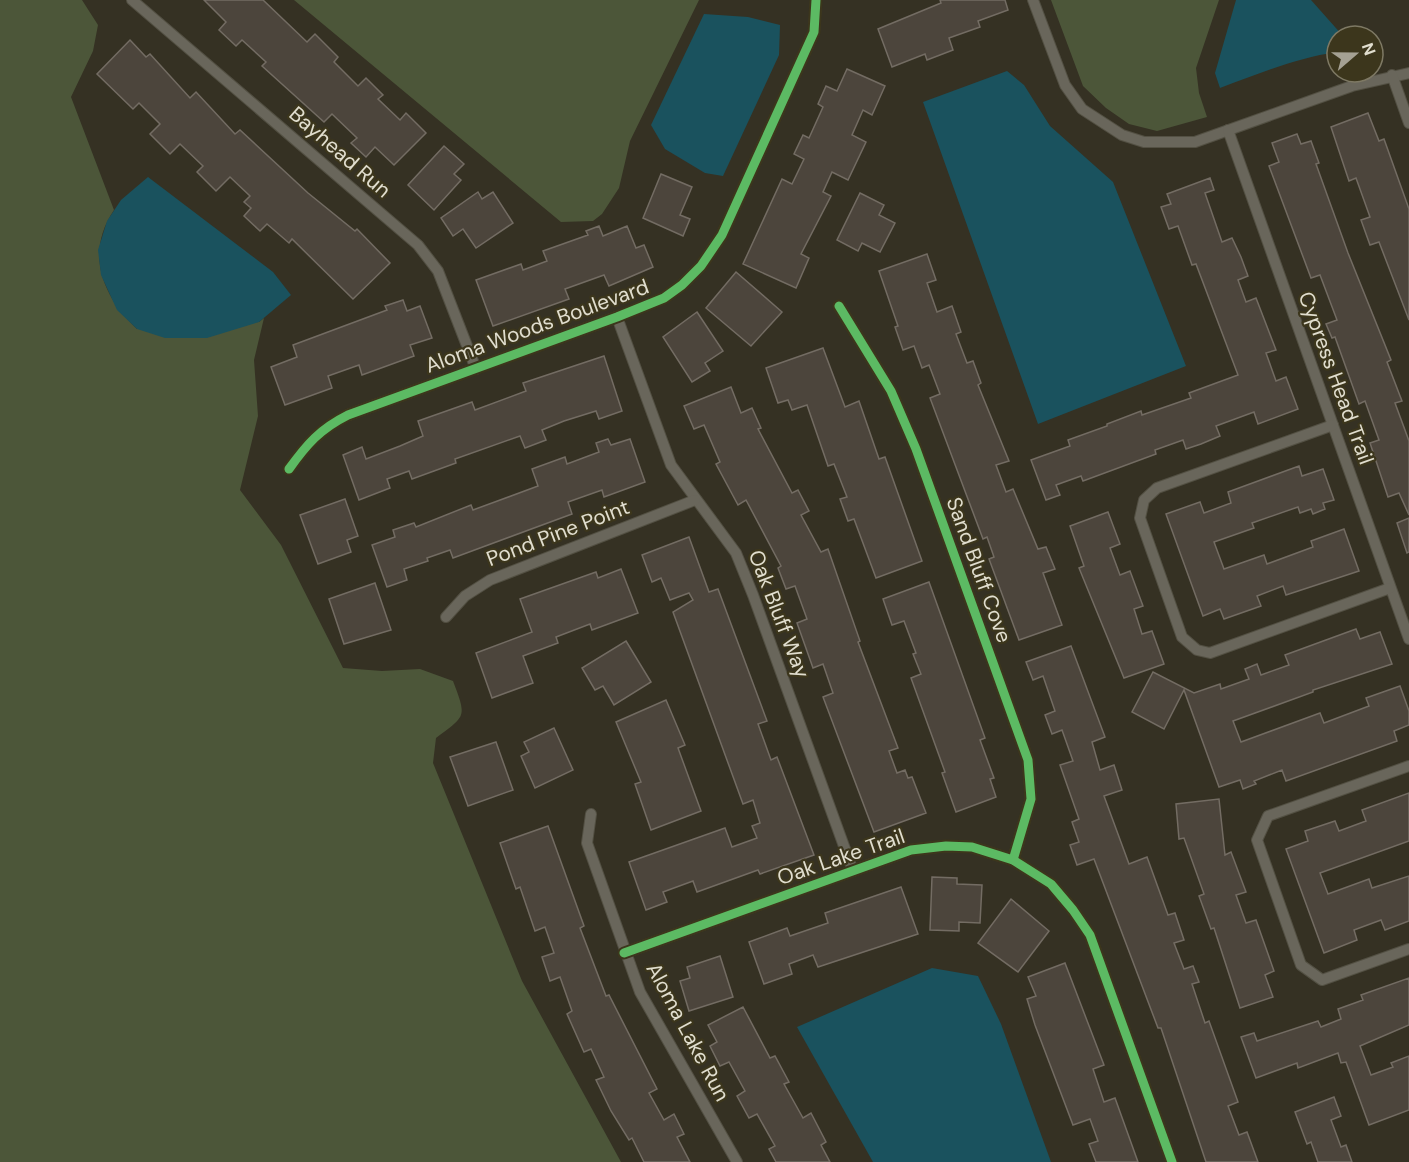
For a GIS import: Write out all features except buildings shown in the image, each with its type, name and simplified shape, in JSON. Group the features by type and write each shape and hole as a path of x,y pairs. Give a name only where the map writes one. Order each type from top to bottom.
{"street":[{"name":"Bayhead Run","path":"132,0 418,245 438,271 476,369"},
{"name":"Aloma Woods Boulevard","path":"289,469 305,447 326,426 348,415 617,317 664,298 682,285 701,266 722,235 814,32 816,0"},
{"path":"1033,0 1065,85 1082,109 1101,124 1122,135 1144,142 1195,142 1352,86 1392,75 1409,73"},
{"path":"1392,75 1409,123"},
{"name":"Cypress Head Trail","path":"1228,130 1409,639"},
{"name":"Sand Bluff Cove","path":"839,306 891,391 916,448 1028,760 1031,799 1013,860"},
{"name":"Oak Bluff Way","path":"617,317 670,465 736,553 853,871"},
{"path":"1333,425 1157,488 1144,500 1140,518 1170,605 1182,637 1197,650 1210,653 1390,588"},
{"name":"Pond Pine Point","path":"446,617 465,596 490,580 695,500"},
{"path":"1409,766 1268,816 1257,840 1301,965 1322,980 1409,949"},
{"name":"Aloma Lake Run","path":"591,814 587,843 624,953 640,992 737,1162"},
{"name":"Oak Lake Trail","path":"624,953 911,850 946,846 972,847 1013,860 1051,884 1090,935 1173,1162"}],"green space":[{"path":"0,0 82,0 98,25 93,51 71,97 114,210 105,226 100,242 99,258 107,288 125,316 137,329 259,322 264,318 254,360 258,416 240,490 281,545 343,668 382,671 420,669 453,681 462,709 461,715 453,725 436,738 433,763 522,981 621,1162 0,1162"},
{"path":"294,0 699,0 630,141 619,188 602,214 593,221 561,222"},
{"path":"1051,0 1219,0 1196,68 1199,93 1207,117 1157,131 1129,124 1106,108 1083,86"}],"water":[{"path":"1236,0 1311,0 1332,24 1325,24 1325,54 1292,62 1220,88 1215,73"},
{"path":"704,14 748,17 780,25 779,55 723,176 705,173 665,149 651,125"},
{"path":"1007,71 1024,85 1050,126 1113,182 1186,366 1038,424 923,102"},
{"path":"148,177 273,272 291,295 259,322 207,338 165,338 137,329 117,310 101,275 98,250 107,221 121,200"},
{"path":"932,968 978,976 1001,1024 1051,1162 873,1162 797,1027"}],"cycle path":[{"path":"289,469 315,438 348,415 617,317 664,298 682,285 701,266 722,235 814,32 816,0"},
{"path":"839,306 891,391 916,449 1028,760 1031,799 1013,860"},
{"path":"624,953 911,850 946,846 972,847 1013,860 1051,884 1090,935 1172,1162"}]}
